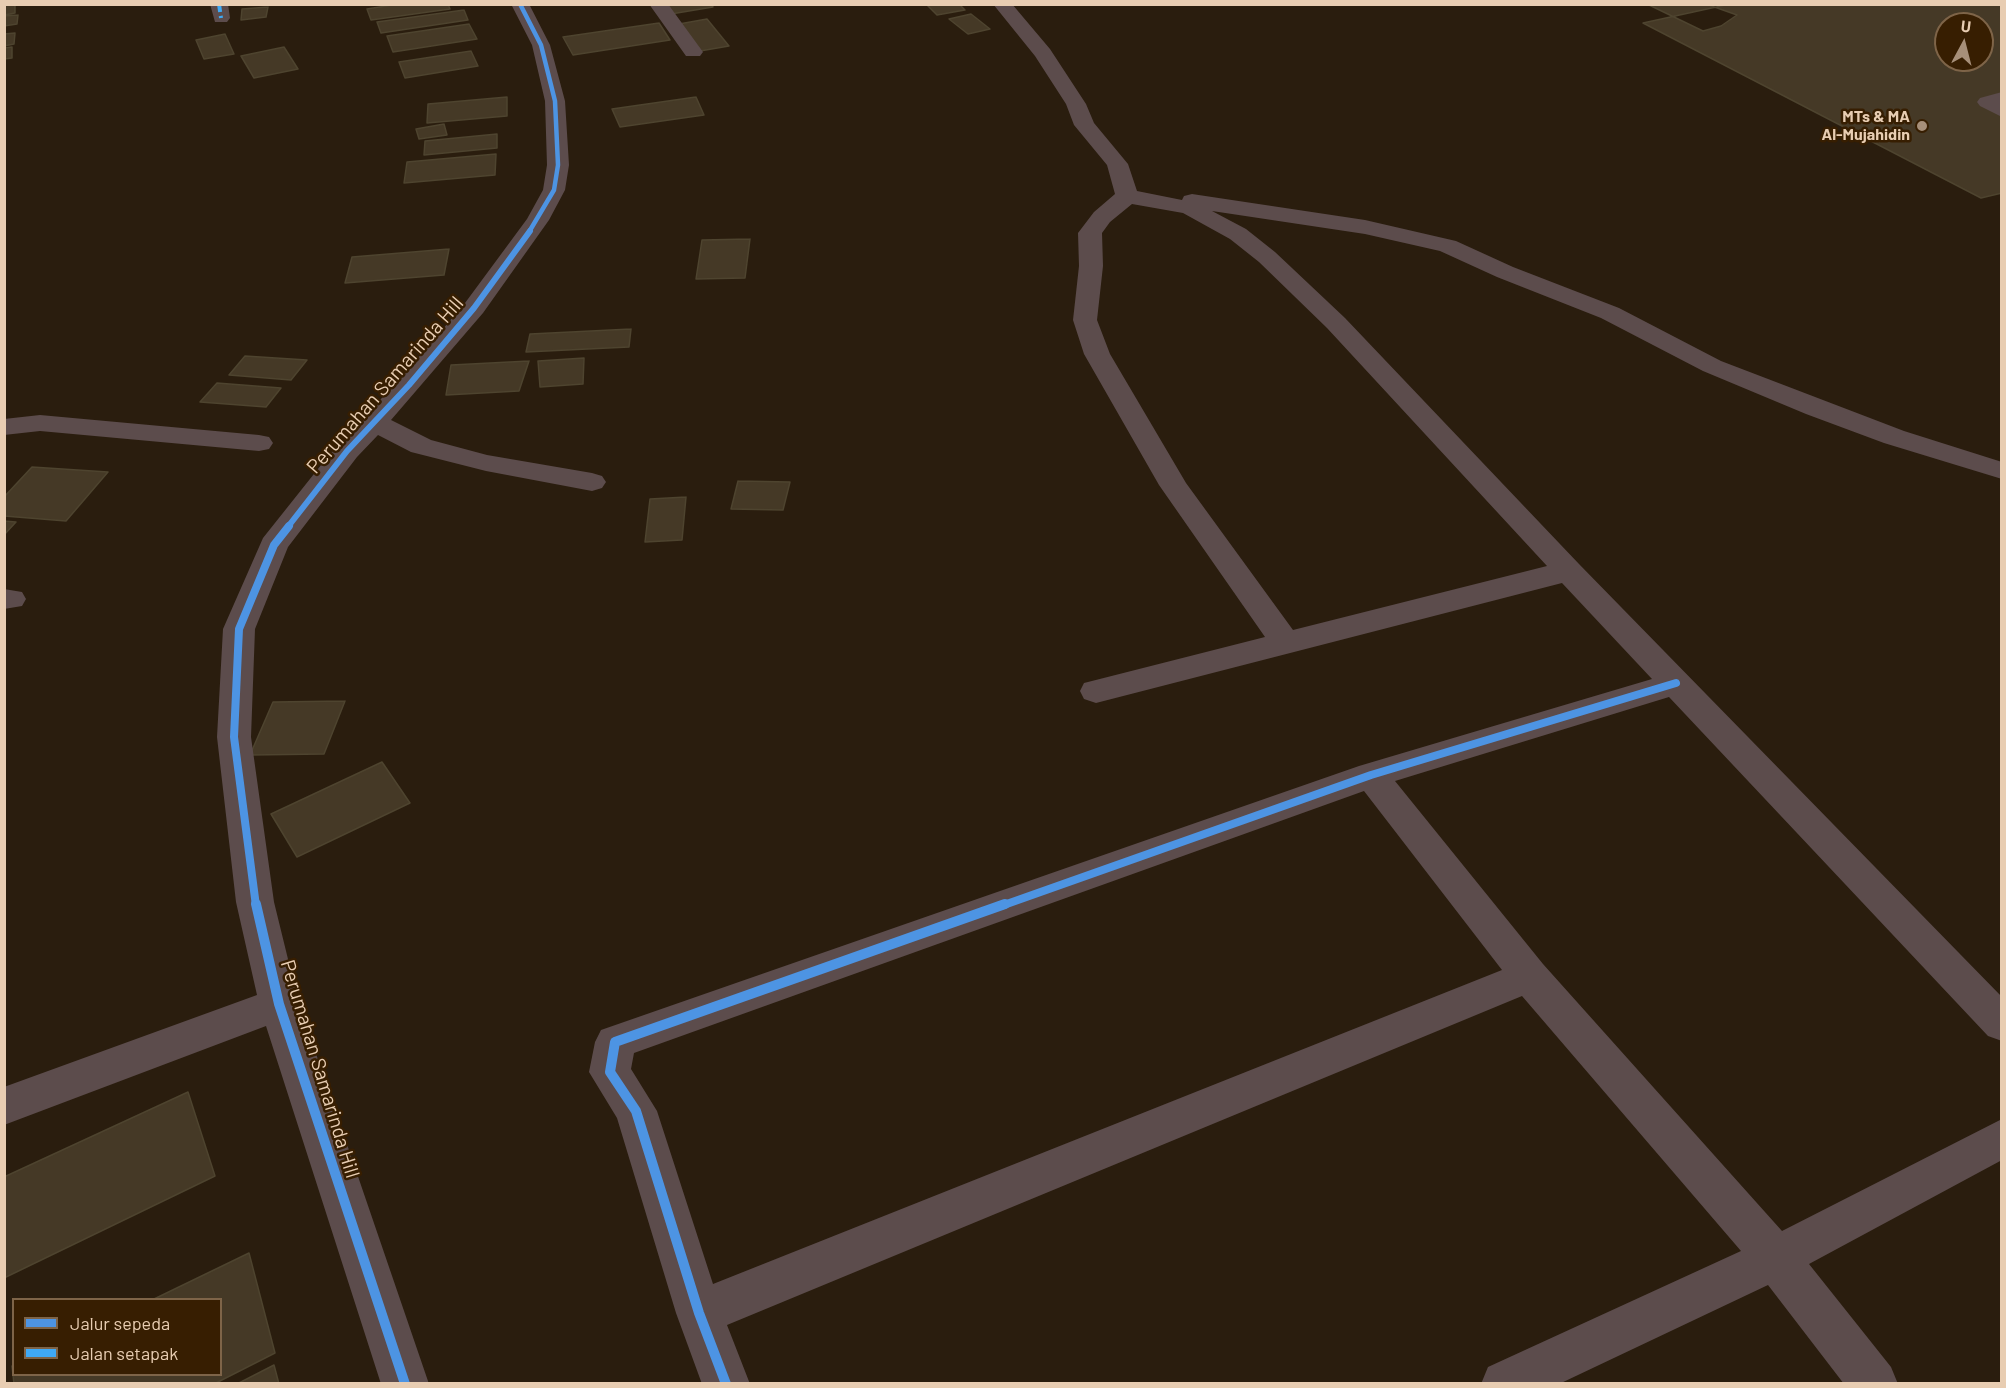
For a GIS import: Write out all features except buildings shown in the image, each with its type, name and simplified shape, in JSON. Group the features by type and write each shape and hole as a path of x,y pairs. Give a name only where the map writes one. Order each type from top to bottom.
{"street":[{"name":"Perumahan Samarinda Hill","path":"405,1383 279,1004 255,902 234,737 239,629 274,545 347,451 474,308 538,220 554,190 558,165 555,101 541,45 520,4"},
{"path":"658,4 693,52"},
{"path":"1002,4 1043,52 1076,104 1084,125 1117,164 1127,196"},
{"path":"2001,98 1987,102 2001,111"},
{"path":"1127,196 1190,208 1238,234 1267,256 1336,323 1568,571 2001,1024"},
{"path":"1286,643 1173,485 1090,339 1085,320 1091,266 1090,232 1102,217 1127,196 1204,202 1270,211 1365,226 1448,246 1505,272 1610,313 1712,366 1815,408 1894,437 2001,471"},
{"path":"374,422 421,446 486,463 592,482"},
{"path":"4,427 40,423 259,443"},
{"path":"1096,691 1568,571"},
{"path":"726,1383 699,1313 636,1111 610,1072 615,1042 1371,775 1676,683"},
{"path":"1371,775 1529,976 1776,1258 1874,1383"},
{"path":"699,1313 1529,976"},
{"path":"4,1106 279,1004"},
{"path":"1505,1383 1776,1258 2001,1138"}],"marked path":[{"path":"219,4 221,18"}],"cycle path":[{"path":"405,1384 279,1004 255,902 234,737 239,629 274,545 347,451 409,385 474,308 538,220 554,190 558,165 555,101 541,45 520,4"},
{"path":"726,1384 699,1313 636,1111 610,1072 615,1042 1371,775 1676,683"}],"place":[{"name":"MTs & MA Al-Mujahidin","path":"1922,126"}]}
